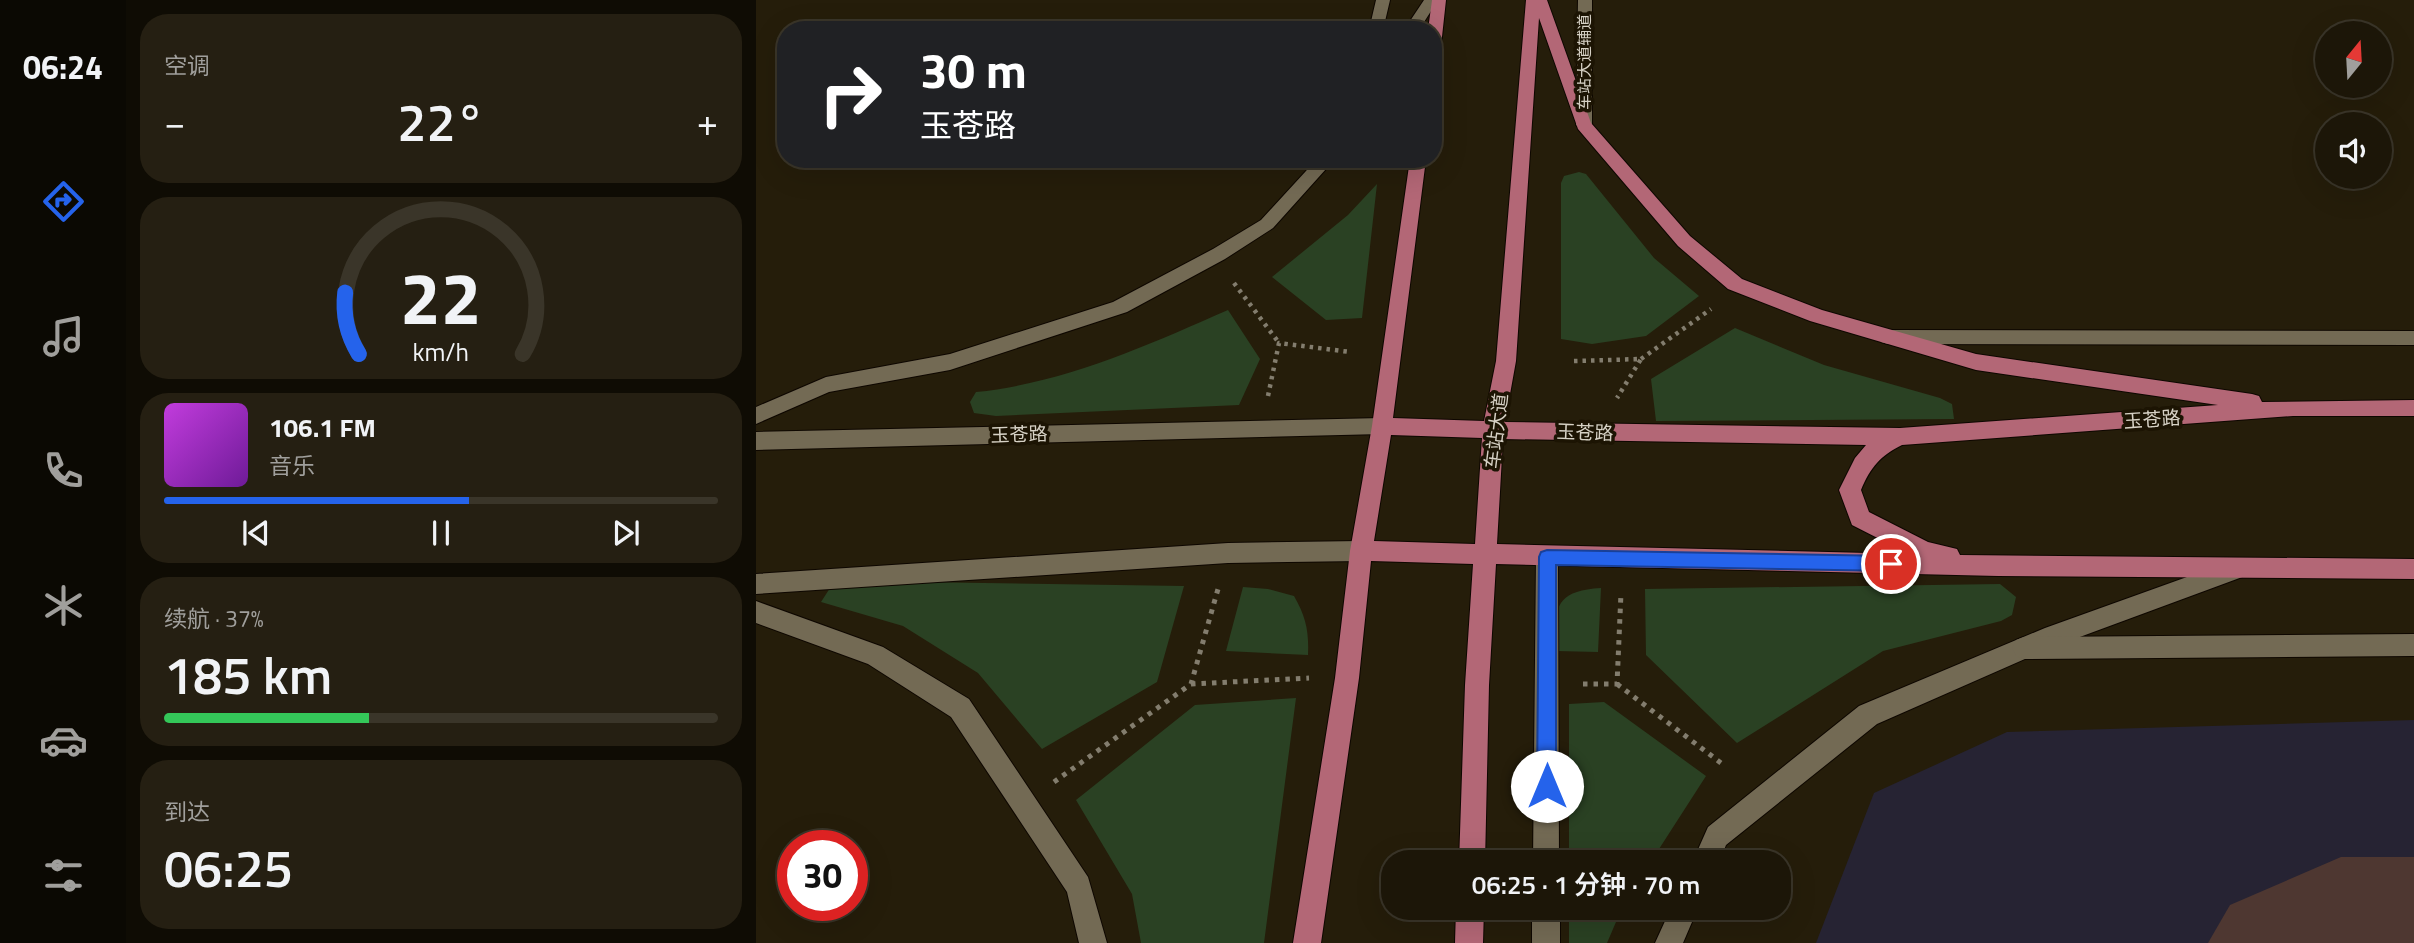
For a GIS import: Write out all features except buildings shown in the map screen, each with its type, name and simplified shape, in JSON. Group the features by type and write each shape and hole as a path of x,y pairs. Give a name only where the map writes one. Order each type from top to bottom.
{"main road":[{"path":"1436,21 1439,0"},
{"name":"车站大道","path":"1472,850 1477,685 1493,429 1506,361 1533,0"},
{"path":"1540,0 1584,125 1684,241 1735,284 1817,316 1976,362 2292,408"},
{"path":"1307,943 1347,678 1361,551 1382,426 1417,168"},
{"name":"玉苍路","path":"1382,426 1618,434 1900,437 2292,408 2414,408"},
{"path":"1900,437 1878,446 1862,462 1850,490 1860,518 1924,551 1998,566"},
{"path":"1361,551 1998,566 2414,569"},
{"path":"1469,943 1470,920"}],"street":[{"path":"1378,21 1383,0"},
{"path":"1417,21 1431,0"},
{"name":"车站大道辅道","path":"1584,0 1584,125"},
{"path":"756,416 826,385 950,362 1120,307 1219,254 1267,224 1319,168"},
{"path":"1887,337 2414,338"},
{"name":"玉苍路","path":"756,441 1382,426"},
{"path":"756,584 1228,553 1361,551"},
{"path":"1546,850 1547,557"},
{"path":"1711,850 1717,836 1868,715 2024,648 2236,569"},
{"path":"756,612 874,655 960,708 1079,886 1093,943"},
{"path":"2024,648 2414,645"},
{"path":"1546,920 1546,943"},
{"path":"1669,943 1680,920"}],"path":[{"path":"1233,281 1279,343 1350,352"},
{"path":"1617,398 1641,359 1712,308"},
{"path":"1267,398 1279,343"},
{"path":"1574,361 1641,359"},
{"path":"1191,684 1228,553"},
{"path":"1616,684 1622,557"},
{"path":"1047,787 1191,684 1321,677"},
{"path":"1547,684 1616,684 1721,763"}],"shaded area":[{"path":"2414,720 2414,943 1816,943 1874,793 2007,732"}],"green space":[{"path":"1579,172 1586,174 1654,258 1699,296 1646,336 1592,344 1561,339 1561,183 1564,176"},
{"path":"1377,184 1362,318 1326,320 1272,277 1348,215"},
{"path":"1228,310 1260,359 1239,405 996,416 974,413 970,402 976,392 1042,380 1105,361"},
{"path":"1735,328 1824,365 1940,398 1952,404 1954,419 1656,421 1651,379"},
{"path":"847,581 1184,586 1157,682 1042,749 978,673 903,626 821,602 830,588"},
{"path":"2000,584 2016,597 2012,615 2001,621 1883,651 1737,743 1646,655 1645,589"},
{"path":"1243,587 1268,589 1294,596 1306,624 1308,655 1226,651"},
{"path":"1601,588 1598,652 1556,651 1557,614 1565,598 1573,593"},
{"path":"1296,698 1264,943 1141,943 1132,894 1076,800 1195,705"},
{"path":"1604,702 1706,776 1658,850 1569,850 1569,704"},
{"path":"1569,920 1617,920 1607,943 1569,943"}],"route":[{"path":"1547,786 1547,557 1891,564"}]}
